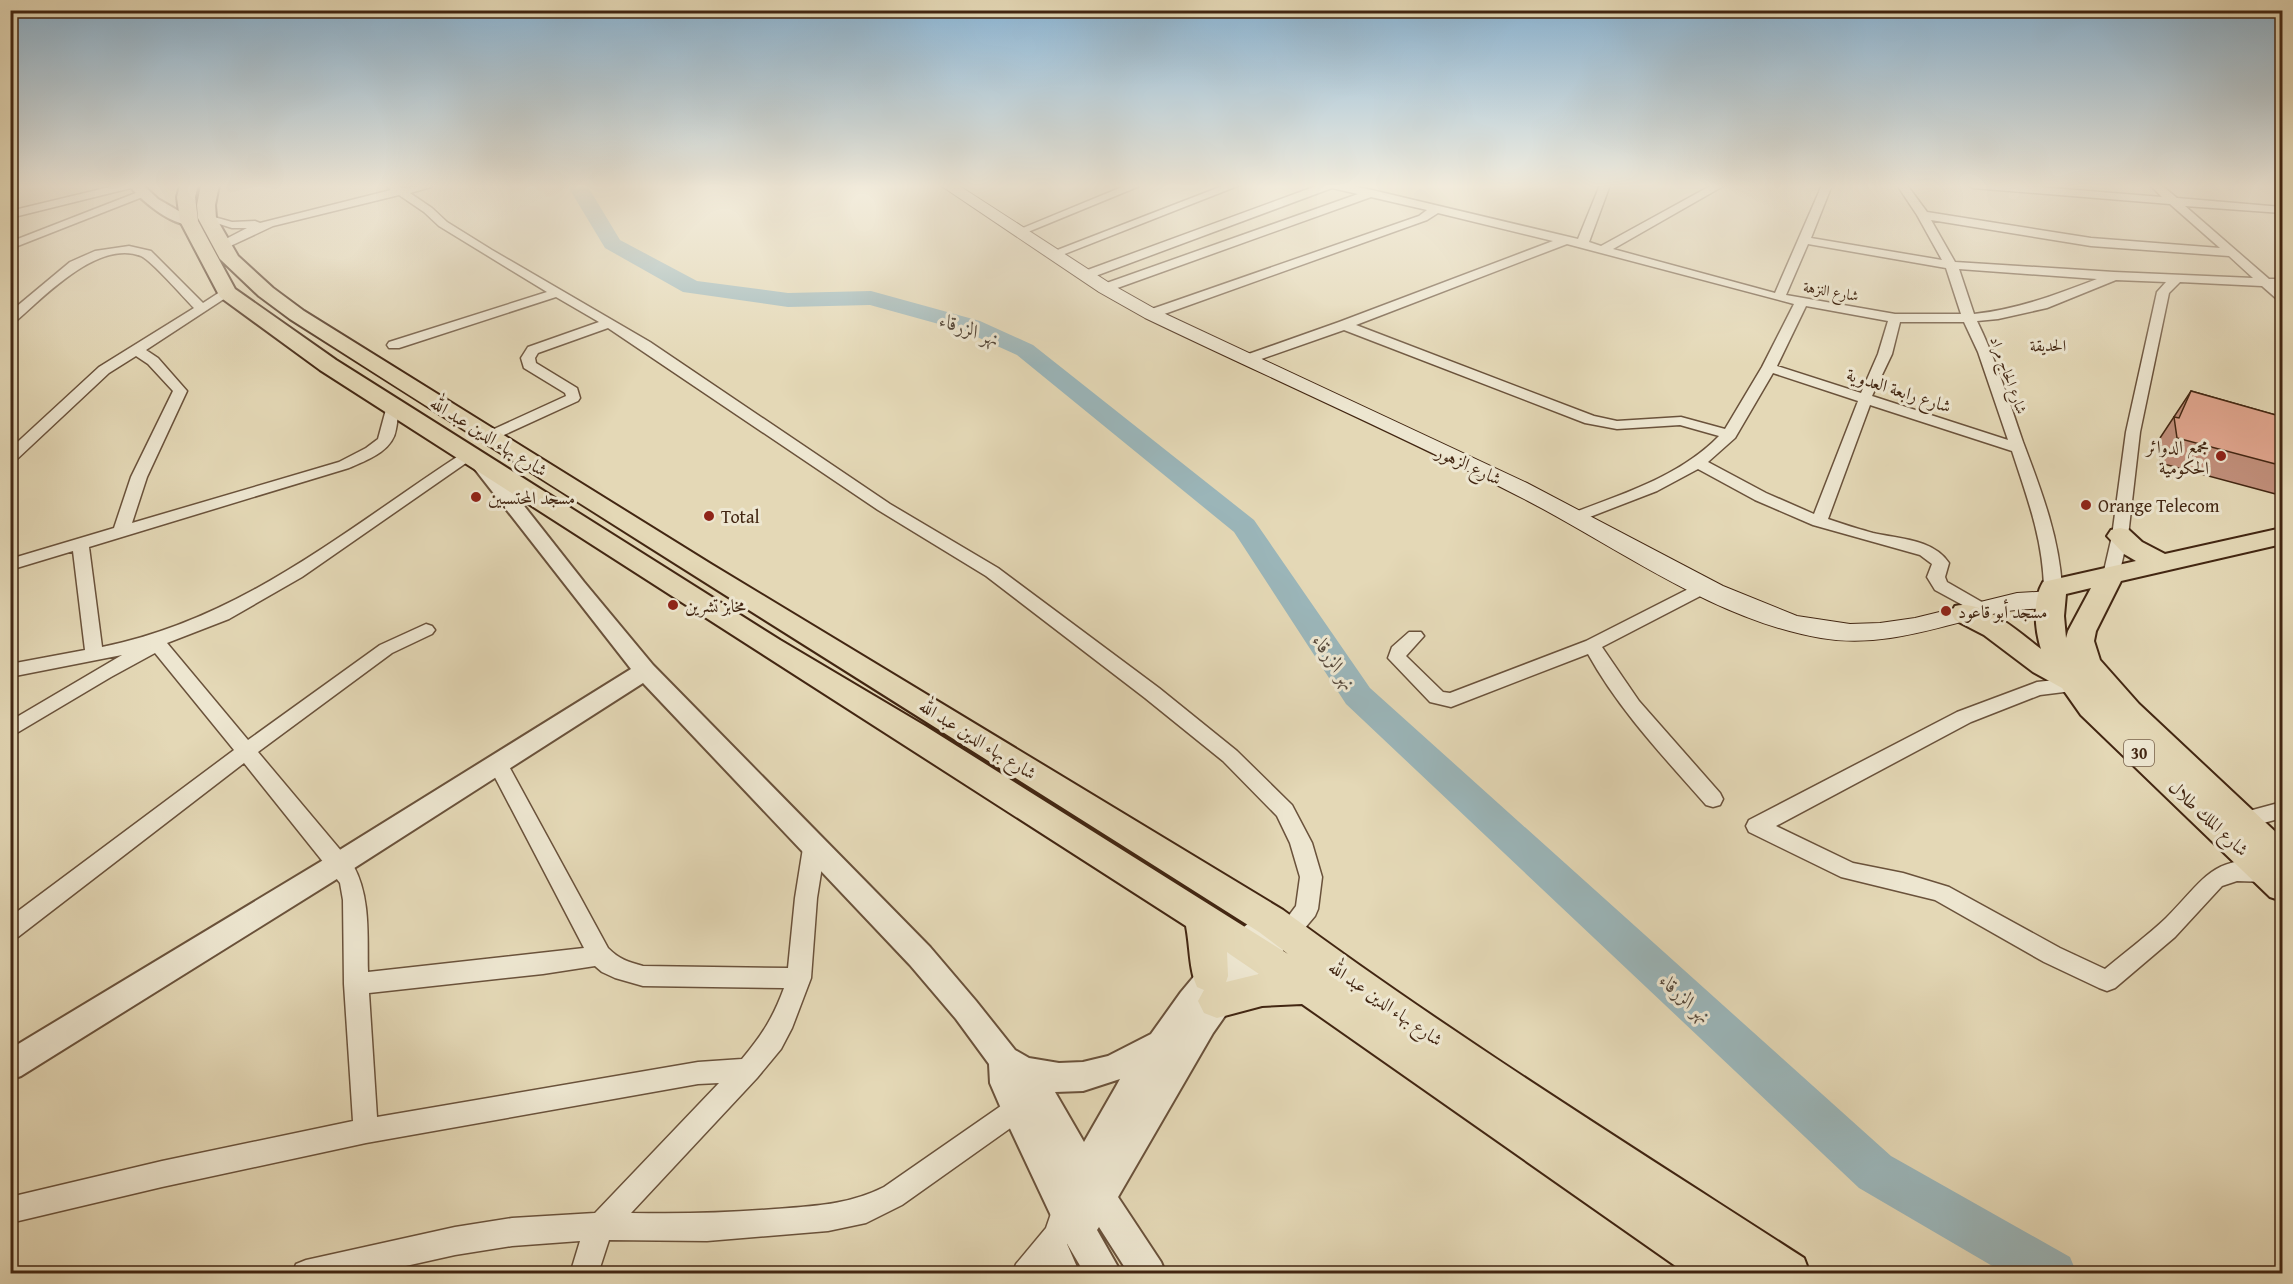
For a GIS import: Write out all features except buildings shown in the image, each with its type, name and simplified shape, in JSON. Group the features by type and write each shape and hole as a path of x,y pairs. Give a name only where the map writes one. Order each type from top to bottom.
{"main road":[{"name":"شارع بهاء الدين عبد الله","path":"208,245 227,293 328,365 393,405 478,450 1528,1102 1788,1274"},
{"name":"شارع بهاء الدين عبد الله","path":"224,245 230,259 242,273 478,450 760,641 914,734 1202,917 1265,939 1311,988 1725,1274"},
{"name":"شارع الزهور","path":"1039,245 1105,288 1151,314 1576,517 1704,587 1780,621 1833,631 1880,632 1928,624 1973,611 2053,594"},
{"path":"285,334 313,325"},
{"path":"2120,536 2133,548 2161,563"},
{"path":"2107,583 2161,563 2283,536"},
{"path":"2053,594 2283,550"},
{"name":"شارع الملك طلال","path":"2107,583 2082,630 2080,641 2086,663 2127,712 2241,821 2277,873"},
{"name":"شارع الملك طلال","path":"2053,594 2050,616 2055,647 2072,682 2092,707 2277,873"},
{"path":"1973,611 2048,668 2072,682"},
{"path":"1202,917 1214,989 1251,990 1276,986 1311,988"}],"street":[{"path":"477,245 610,323 682,369 884,507 992,572 1143,686 1230,756 1285,811 1301,843 1311,877 1307,909 1265,939 1161,1044 1126,1098 1092,1184"},
{"path":"1053,254 1077,245"},
{"path":"1086,275 1167,245"},
{"path":"1105,288 1226,245"},
{"path":"1151,314 1347,245"},
{"path":"1245,360 1344,325 1553,245"},
{"name":"شارع النزهة","path":"1586,245 1779,298 1895,318 1969,318 2042,305 2114,276"},
{"path":"1604,249 1611,245"},
{"path":"1779,298 1802,245"},
{"path":"1833,245 1951,265 2114,276 2283,283"},
{"name":"شارع الحاج مراد","path":"1940,245 1951,265 2034,493 2052,557 2053,594"},
{"path":"2128,245 2232,253"},
{"path":"2223,245 2283,297"},
{"path":"10,319 74,265 99,254 129,249 147,254 201,308"},
{"path":"2135,277 2163,292"},
{"path":"2107,583 2120,536 2133,432 2163,292 2176,279"},
{"path":"10,458 96,377 136,349 227,293"},
{"path":"394,345 556,293"},
{"path":"1576,517 1662,482 1698,462 1730,435 1772,365 1801,303"},
{"path":"1819,522 1885,354 1895,318"},
{"path":"10,730 157,642 219,616 276,584 478,450 573,398 572,392 529,365 528,358 533,351 610,323"},
{"path":"1344,325 1590,420 1617,425 1681,421 1730,435"},
{"path":"121,533 139,477 180,391 153,361 136,349"},
{"name":"شارع رابعة العدوية","path":"1772,365 2015,443"},
{"path":"10,565 321,473 357,459 384,440 389,429 388,418 393,405"},
{"path":"478,450 576,587 645,671 920,956 1014,1066 1037,1089 1092,1184 1149,1274"},
{"path":"1698,462 1754,495 1819,522 1927,551 1941,563 1936,577 1941,586 1973,611"},
{"path":"81,545 94,652"},
{"path":"1415,636 1398,651 1397,658 1437,697 1451,700 1592,645 1704,587"},
{"path":"10,930 360,666 386,649 426,630"},
{"path":"10,671 94,652 157,642"},
{"path":"157,642 339,864 351,882 354,900 356,984 366,1131"},
{"path":"1592,645 1611,680 1625,699 1713,799"},
{"path":"10,1066 339,864 645,671"},
{"path":"2072,682 2039,688 1930,733 1756,826 1849,871 1903,882 1941,893 2052,955 2107,981 2175,924 2210,883 2222,875 2248,871 2277,873"},
{"path":"498,764 600,955 616,968 643,976 799,978"},
{"path":"2241,821 2283,810"},
{"path":"584,1274 591,1245 601,1226 748,1070 772,1041 780,1027 799,978 806,898 814,848"},
{"path":"356,984 543,964 600,955"},
{"path":"1026,1274 1062,1229 1202,1023 1214,989"},
{"path":"1014,1066 1070,1078 1096,1074 1118,1067 1161,1044"},
{"path":"1014,1066 1005,1083 1062,1229 1062,1261 1066,1274"},
{"path":"10,1210 162,1174 366,1131 698,1073 748,1070"},
{"path":"306,1274 483,1236 601,1226 707,1228 828,1218 866,1210 893,1196 1017,1109"},
{"path":"1062,1229 1105,1274"}],"waterway":[{"name":"نهر الزرقاء","path":"614,245 691,287 788,300 871,298 972,326 1025,350 1244,526 1358,696 1875,1172 2053,1274"}],"place":[{"name":"مجمع الدوائر الحكومية","path":"2221,456"},
{"name":"مسجد المحتسبين","path":"476,497"},
{"name":"Orange Telecom","path":"2086,505"},
{"name":"Total","path":"709,516"},
{"name":"مخابز تشرين","path":"673,605"},
{"name":"مسجد أبو قاعود","path":"1946,611"}],"district":[{"name":"الحديقة","path":"2048,345"}]}
